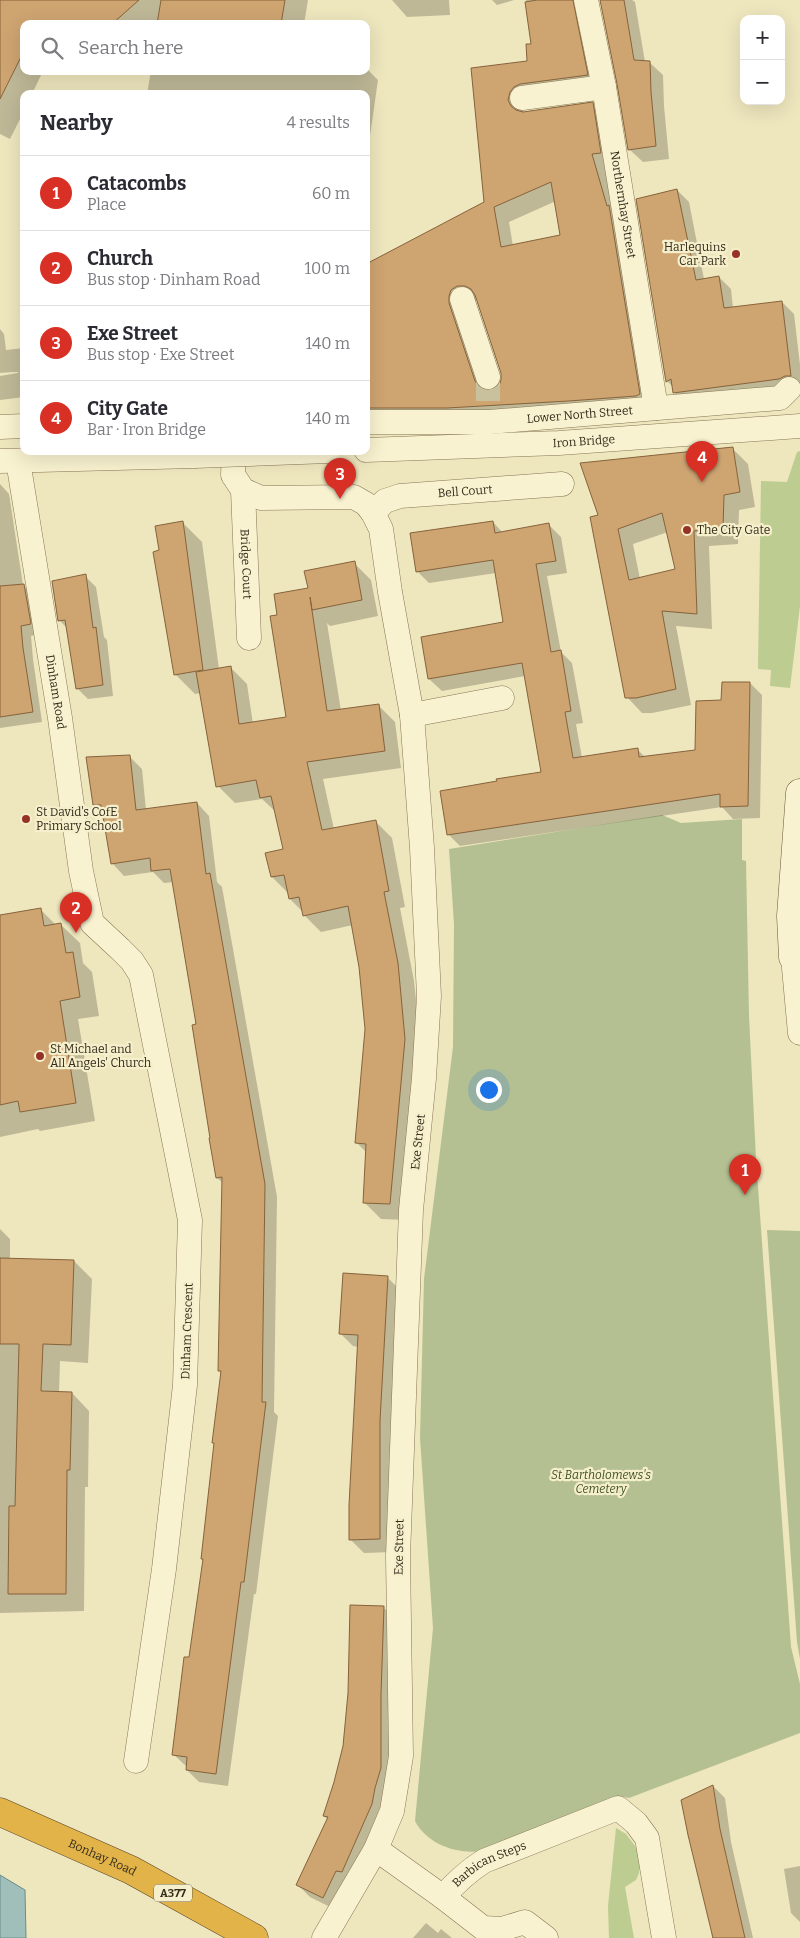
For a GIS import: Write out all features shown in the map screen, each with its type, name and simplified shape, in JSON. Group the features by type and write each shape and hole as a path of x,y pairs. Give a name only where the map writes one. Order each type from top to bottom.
{"highway":[{"name":"Bonhay Road","path":"0,1812 131,1870 254,1938"}],"street":[{"name":"Northernhay Street","path":"586,0 604,87 656,408"},
{"path":"522,98 604,87"},
{"path":"462,299 488,377"},
{"name":"Lower North Street","path":"370,422 489,414 656,408 780,398 789,389"},
{"path":"0,427 20,426"},
{"name":"Iron Bridge","path":"370,450 554,443 800,426"},
{"path":"9,461 221,455"},
{"path":"234,455 233,475 243,490"},
{"name":"Dinham Road","path":"9,461 60,718 81,871 92,923"},
{"name":"Bell Court","path":"373,513 385,501 400,496 562,484"},
{"name":"Exe Street","path":"243,490 261,498 354,497 366,504 373,513 381,529 412,715 422,848 429,996 424,1078 411,1210 398,1556 401,1756 392,1811 376,1849 324,1938"},
{"name":"Bridge Court","path":"243,490 249,638"},
{"path":"412,715 502,698"},
{"path":"800,792 791,916 796,956 800,1033"},
{"name":"Dinham Crescent","path":"92,923 132,961 141,975 190,1220 185,1385 164,1570 136,1762"},
{"name":"Barbican Steps","path":"376,1849 443,1897 470,1869 484,1861 618,1808 636,1823 647,1838 664,1938"},
{"path":"443,1897 483,1928 502,1929 525,1922 546,1938"}],"green space":[{"path":"800,451 800,606 790,688 770,686 771,670 758,669 761,481 787,482 797,452"},
{"name":"St Bartholomews's Cemetery","path":"662,815 681,823 742,819 742,860 746,861 749,1016 756,1159 791,1647 800,1684 800,1733 629,1798 619,1796 493,1849 478,1852 456,1850 437,1843 428,1837 415,1821 433,1628 420,1438 424,1279 453,1047 454,924 449,849"},
{"path":"767,1230 800,1231 800,1659 797,1642"},
{"path":"616,1828 626,1834 641,1854 639,1873 636,1880 625,1887 634,1938 609,1938 608,1906"}],"water":[{"path":"0,1875 25,1890 26,1938 0,1938"}],"building":[{"path":"0,0 139,0 116,20 20,20 20,59 0,99"},
{"path":"161,0 285,0 282,20 158,20"},
{"path":"573,0 588,75 520,84 510,92 508,100 516,110 523,112 593,102 601,153 592,154 607,206 609,205 640,394 636,396 569,401 447,408 370,408 370,262 484,202 471,68 527,61 526,44 531,44 525,2","holes":["551,182 560,235 501,247 494,207","457,286 465,286 471,289 475,295 501,373 499,386 493,390 485,390 479,387 475,381 449,303 451,290"]},
{"path":"600,0 624,0 634,60 650,61 656,146 628,150"},
{"path":"677,189 696,280 719,276 724,308 782,301 791,376 673,393 671,379 666,382 636,199"},
{"path":"733,447 740,492 724,495 723,529 694,531 697,614 662,611 676,689 636,698 625,698 590,517 598,515 580,463","holes":["662,513 675,569 629,580 618,529"]},
{"path":"183,521 203,670 174,675 153,552 159,550 155,526"},
{"path":"493,521 495,533 549,523 556,561 536,564 551,652 561,650 571,711 565,712 573,758 638,748 639,757 695,750 696,701 721,700 722,682 750,682 748,806 720,807 720,794 447,835 440,791 541,772 522,663 428,679 421,637 503,622 493,560 416,572 410,533"},
{"path":"355,561 362,600 312,610 310,597 327,711 379,704 385,751 307,762 322,830 376,820 389,891 384,892 398,963 405,1039 390,1204 363,1203 366,1144 355,1143 365,1029 359,967 348,906 303,916 299,897 289,899 284,875 271,877 265,853 283,849 271,796 260,798 256,780 216,787 196,672 231,666 239,724 286,717 270,616 277,615 274,594 308,588 304,571"},
{"path":"86,574 93,628 96,627 103,685 76,689 65,620 58,621 52,581"},
{"path":"24,584 31,624 21,626 33,712 0,717 0,586"},
{"path":"130,755 136,810 197,802 206,874 210,873 265,1184 262,1402 266,1402 244,1582 241,1582 216,1774 186,1770 187,1757 172,1755 184,1657 189,1657 203,1559 201,1559 214,1443 212,1443 221,1371 218,1371 222,1177 216,1178 209,1138 192,1025 196,1024 170,869 151,871 150,858 111,864 101,805 93,805 86,757"},
{"name":"St Michael and All Angels' Church","path":"41,908 44,926 61,923 66,953 73,952 80,997 60,1001 76,1103 20,1112 18,1101 0,1105 0,915"},
{"path":"0,1258 74,1260 71,1345 43,1344 41,1391 72,1392 70,1470 67,1470 66,1594 8,1594 9,1506 15,1506 19,1344 0,1344"},
{"path":"343,1273 388,1276 380,1421 380,1539 349,1540 349,1505 358,1335 339,1334"},
{"path":"350,1605 384,1606 381,1768 372,1804 342,1872 336,1871 323,1898 296,1885 328,1817 323,1816 343,1746 348,1693"},
{"path":"713,1785 720,1829 745,1938 713,1938 688,1835 681,1800"}],"tunnel":[{"path":"488,377 488,405"}],"place":[{"name":"Harlequins Car Park","path":"736,254"},
{"name":"City Gate","path":"702,482"},
{"name":"Exe Street","path":"340,499"},
{"name":"The City Gate","path":"687,530"},
{"name":"St David's CofE Primary School","path":"26,819"},
{"name":"Church","path":"76,933"},
{"name":"St Michael and All Angels' Church","path":"40,1056"},
{"name":"Catacombs","path":"745,1195"}]}
